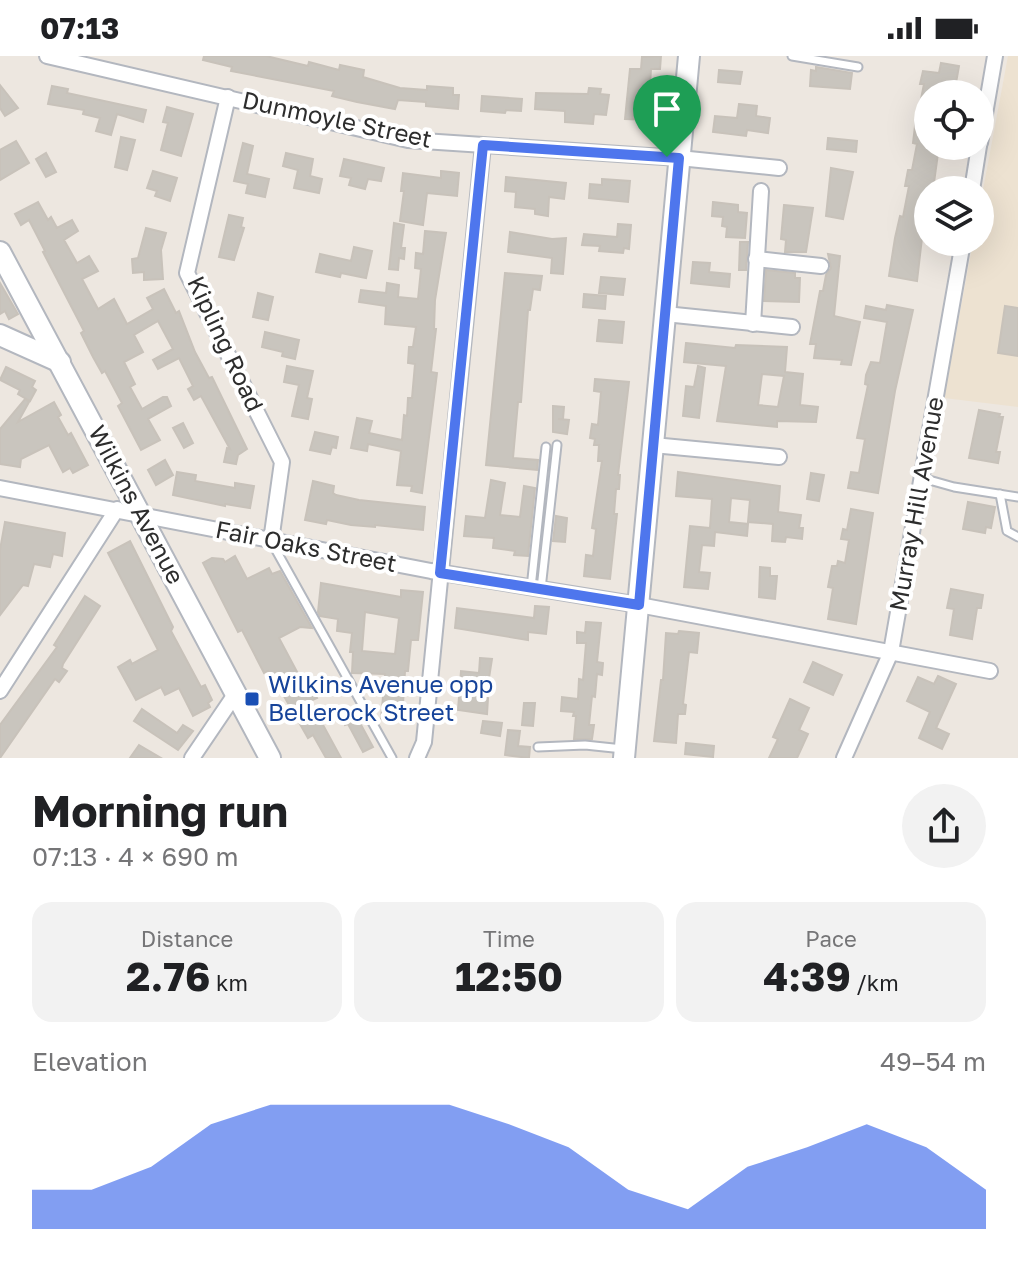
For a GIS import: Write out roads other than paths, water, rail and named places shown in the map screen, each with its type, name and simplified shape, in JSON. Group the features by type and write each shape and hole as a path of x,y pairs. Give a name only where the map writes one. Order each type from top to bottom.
{"street":[{"name":"Dunmoyle Street","path":"47,56 408,140 679,158 779,168"},
{"path":"625,754 689,56"},
{"path":"991,80 995,56"},
{"name":"Kipling Road","path":"228,97 187,273 282,462 271,541"},
{"path":"417,758 424,742 483,145"},
{"path":"753,324 761,191"},
{"name":"Wilkins Avenue","path":"0,252 270,758"},
{"name":"Murray Hill Avenue","path":"844,758 891,652 961,256"},
{"path":"756,259 821,266"},
{"path":"665,314 792,327"},
{"path":"0,335 60,362"},
{"path":"653,445 779,457"},
{"name":"Fair Oaks Street","path":"0,488 440,573 639,605 990,671"},
{"path":"0,691 117,509"},
{"path":"192,758 236,693"}],"lane":[{"path":"792,56 858,67"},
{"path":"536,589 557,445"},
{"path":"536,589 546,447"},
{"path":"922,478 954,487 1018,497"},
{"path":"1000,494 1007,531 1018,537"},
{"path":"271,541 392,758"},
{"path":"538,747 585,745 625,754"}],"place":[{"name":"Wilkins Avenue opp Bellerock Street","path":"252,699"}]}
